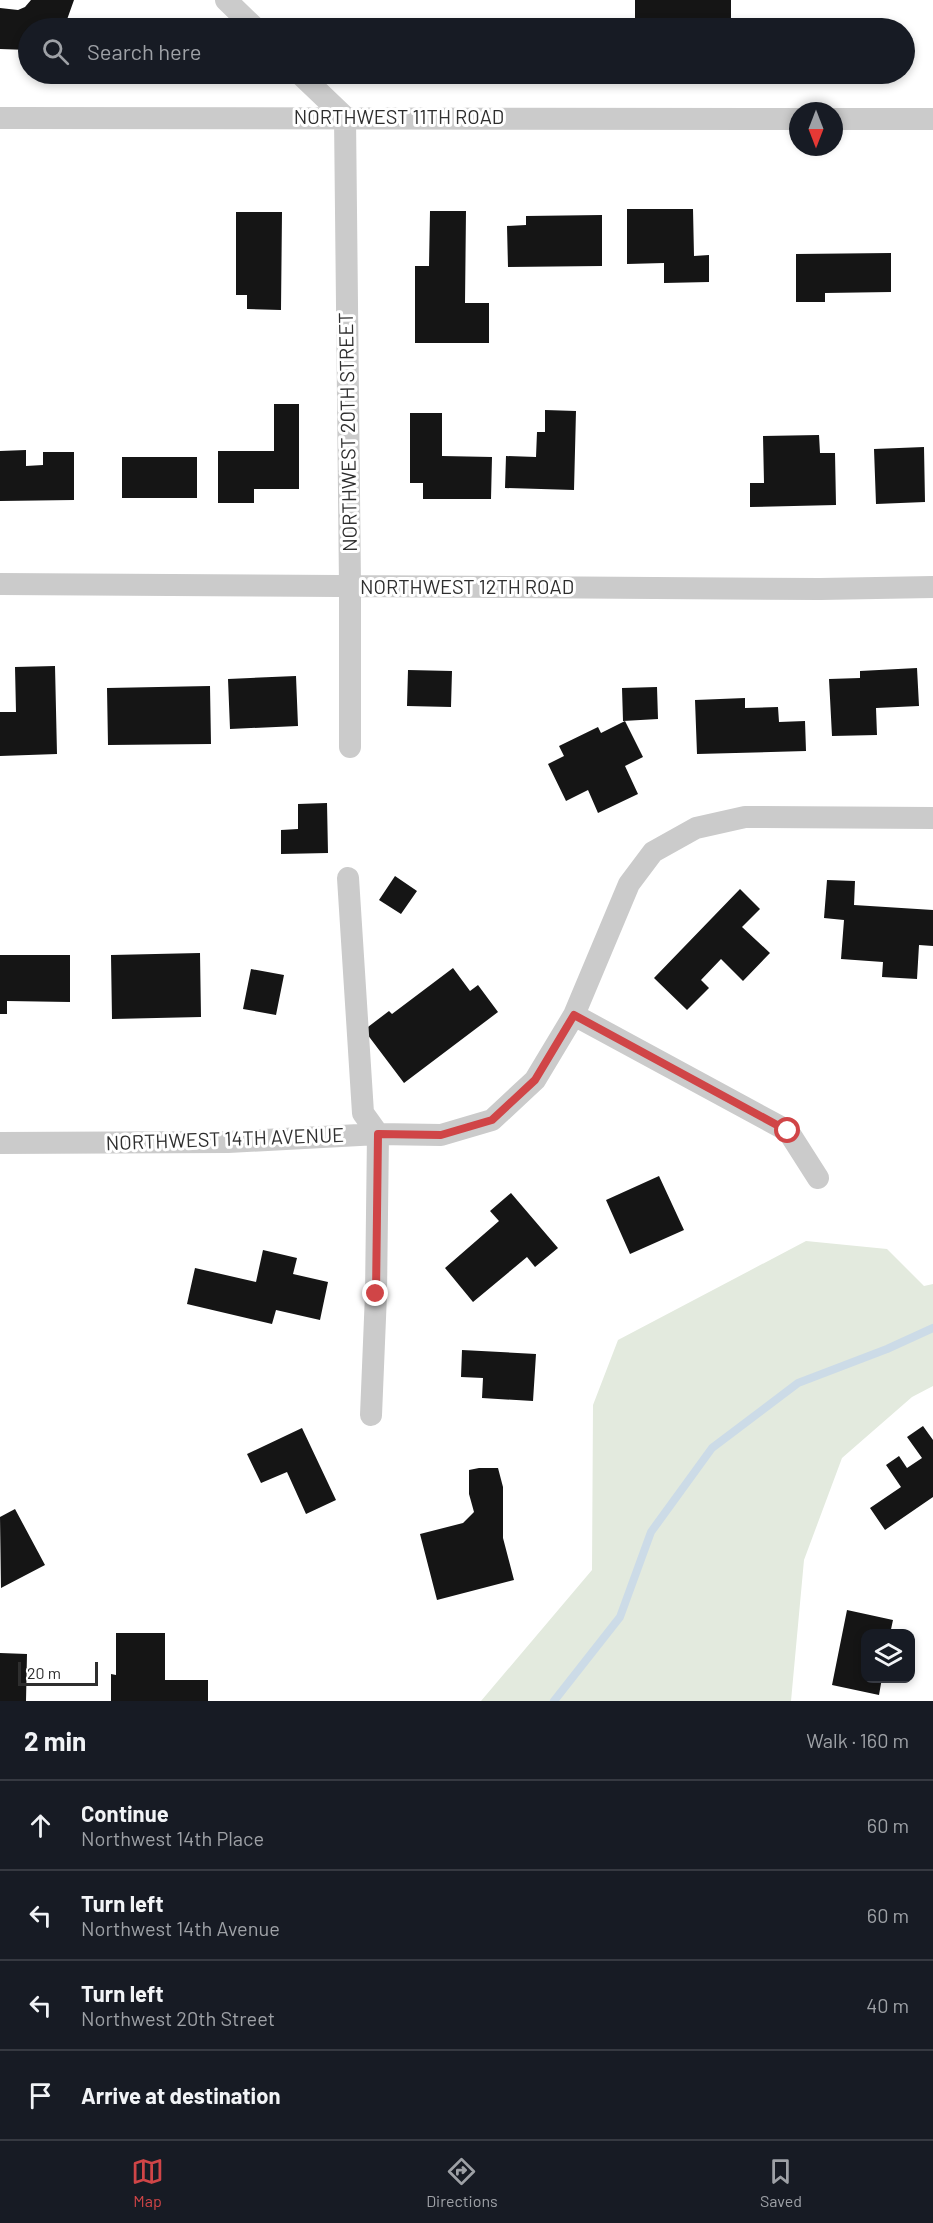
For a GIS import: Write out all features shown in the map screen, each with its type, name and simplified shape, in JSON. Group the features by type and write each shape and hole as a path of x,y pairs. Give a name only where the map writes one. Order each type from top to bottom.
{"street":[{"path":"226,0 245,18"},
{"path":"310,84 345,117"},
{"name":"NORTHWEST 20TH STREET","path":"345,117 350,747"},
{"name":"NORTHWEST 11TH ROAD","path":"0,118 789,119"},
{"path":"843,119 933,119"},
{"name":"NORTHWEST 12TH ROAD","path":"0,584 820,589 933,587"},
{"name":"NORTHWEST 14TH AVENUE","path":"0,1143 228,1142 378,1134 441,1135 492,1120 535,1080 574,1015 629,884 653,852 696,828 745,817 933,818"},
{"path":"348,878 363,1113 378,1134 376,1294 371,1414"},
{"path":"574,1015 788,1131 818,1178"}],"shaded area":[{"path":"806,1241 887,1249 924,1286 933,1284 933,1386 912,1397 842,1458 804,1560 791,1701 481,1701 592,1570 593,1405 618,1340"}],"building":[{"path":"31,0 74,0 68,18 18,18 18,50 0,49 0,8 18,10 25,7"},
{"path":"635,0 731,0 731,18 635,18"},
{"path":"627,209 693,209 694,256 709,255 709,282 664,283 664,263 627,264"},
{"path":"430,211 466,211 465,303 489,303 489,343 415,343 415,266 429,266"},
{"path":"236,212 282,212 281,310 247,309 247,295 236,295"},
{"path":"602,215 602,266 508,267 507,226 526,225 526,216"},
{"path":"891,253 891,292 825,293 825,302 796,302 796,254"},
{"path":"274,404 299,404 299,489 254,489 254,503 218,503 218,451 274,451"},
{"path":"545,410 576,411 574,490 505,488 506,456 536,457 537,432 545,432"},
{"path":"410,413 442,413 442,456 492,457 491,499 423,499 423,483 410,483"},
{"path":"819,435 820,453 835,453 836,505 750,507 750,483 764,483 763,436"},
{"path":"924,447 925,502 876,504 874,449"},
{"path":"26,450 26,466 43,465 43,452 74,452 74,500 0,501 0,451"},
{"path":"122,457 197,457 197,498 122,498"},
{"path":"55,666 57,754 0,756 0,712 16,712 15,667"},
{"path":"917,668 919,706 876,708 877,735 832,736 829,679 860,678 860,671"},
{"path":"408,670 452,671 451,707 407,706"},
{"path":"296,676 298,726 230,729 228,679"},
{"path":"210,686 211,744 108,745 107,688"},
{"path":"657,687 658,719 623,721 622,688"},
{"path":"745,698 745,708 778,707 779,722 805,721 806,751 697,754 695,700"},
{"path":"625,721 643,757 625,766 638,794 598,813 588,790 566,801 548,764 564,756 559,746 598,727 601,733"},
{"path":"327,803 328,853 281,854 281,830 298,829 298,804"},
{"path":"395,876 417,891 401,914 379,900"},
{"path":"827,880 855,881 854,905 933,910 933,946 919,945 917,979 882,977 883,962 841,959 844,920 824,918"},
{"path":"740,889 760,909 742,927 770,953 743,981 721,959 701,980 709,988 687,1010 654,978"},
{"path":"200,953 201,1017 112,1019 111,955"},
{"path":"0,955 70,955 70,1002 7,1001 7,1014 0,1014"},
{"path":"453,968 470,991 478,985 498,1012 404,1083 364,1030 389,1011 392,1014"},
{"path":"251,969 284,975 276,1015 243,1009"},
{"path":"659,1176 684,1230 630,1254 606,1200"},
{"path":"511,1193 558,1248 535,1267 527,1257 473,1302 445,1268 499,1221 490,1211"},
{"path":"263,1250 297,1258 293,1274 328,1282 320,1320 276,1310 272,1324 187,1304 195,1268 256,1282"},
{"path":"462,1350 536,1354 533,1401 482,1398 483,1378 461,1377"},
{"path":"923,1426 933,1440 933,1497 885,1530 870,1508 901,1487 886,1465 899,1456 907,1468 922,1458 907,1437"},
{"path":"302,1428 336,1500 306,1514 287,1472 261,1483 247,1454"},
{"path":"498,1468 503,1487 503,1538 514,1580 437,1600 420,1534 463,1523 474,1512 469,1494 469,1470"},
{"path":"15,1509 45,1565 1,1588 0,1517"},
{"path":"847,1610 893,1620 891,1629 861,1629 861,1683 881,1683 879,1695 832,1685"},
{"path":"116,1633 165,1633 165,1680 208,1680 208,1701 111,1701 111,1674 116,1675"},
{"path":"0,1653 27,1654 26,1701 0,1701"}],"waterway":[{"path":"554,1701 620,1617 651,1532 712,1448 798,1383 887,1349 933,1328"}],"route":[{"path":"376,1294 378,1134 441,1135 492,1120 535,1080 574,1015 788,1131"}]}
